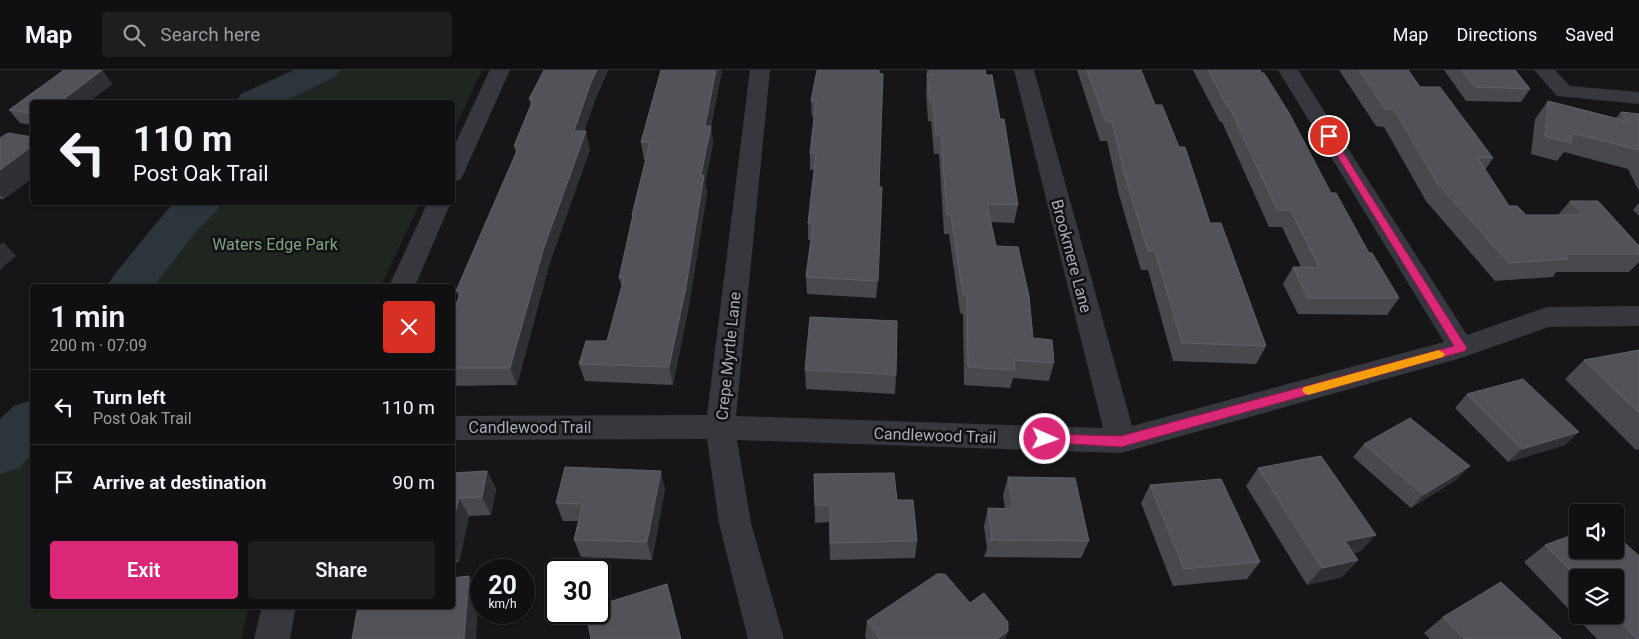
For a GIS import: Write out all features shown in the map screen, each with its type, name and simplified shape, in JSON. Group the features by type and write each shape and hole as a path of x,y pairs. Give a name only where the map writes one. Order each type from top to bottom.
{"street":[{"path":"455,168 500,70"},
{"name":"Crepe Myrtle Lane","path":"760,70 720,426 735,523 766,639"},
{"name":"Brookmere Lane","path":"1024,70 1121,442"},
{"path":"1288,70 1461,348"},
{"path":"1544,70 1564,92 1639,98"},
{"path":"403,284 439,205"},
{"name":"Candlewood Trail","path":"455,428 720,426 1121,442 1461,348 1547,317 1639,316"},
{"path":"272,639 278,609"}],"green space":[{"path":"323,70 482,70 455,129 455,100 258,100"},
{"name":"Waters Edge Park","path":"199,205 419,205 382,284 132,284 183,219"},
{"path":"30,423 30,609 248,609 241,639 0,639 0,453"}],"building":[{"path":"64,70 102,70 63,100 30,100 30,113 9,110"},
{"path":"544,70 597,70 574,131 586,131 544,247 510,368 455,368 455,308 461,291 456,291 519,146 514,146 533,100 529,99"},
{"path":"661,70 716,70 705,126 711,126 701,175 704,175 686,287 669,367 579,364 586,341 607,341 624,278 619,278 650,142 641,142"},
{"path":"817,70 879,70 879,73 883,74 879,187 882,187 878,281 806,277 813,223 808,223 816,154 810,153 816,101 811,101"},
{"path":"930,70 985,70 986,75 992,75 1000,119 1004,119 1018,205 987,204 996,246 1018,247 1029,296 1033,338 1052,340 1054,363 1014,360 1015,370 968,367 967,295 963,295 951,215 947,215 941,135 936,135 933,102 930,102 927,74 931,74"},
{"path":"1087,70 1141,70 1155,105 1162,105 1179,147 1185,147 1210,223 1221,223 1266,346 1182,343 1155,251 1148,251 1125,176 1112,122 1106,122"},
{"path":"1208,70 1260,70 1261,73 1264,73 1289,113 1331,193 1336,193 1369,253 1372,253 1399,298 1308,298 1293,267 1319,267 1291,210 1277,210 1229,106 1227,106"},
{"path":"1359,70 1408,70 1420,87 1440,87 1493,158 1477,157 1509,206 1517,206 1526,215 1583,215 1570,201 1598,201 1639,246 1639,254 1564,254 1568,259 1509,263 1437,183 1394,109 1385,109"},
{"path":"1462,70 1515,70 1530,89 1475,87"},
{"path":"1548,101 1626,121 1621,112 1639,114 1639,150 1572,133 1571,143 1545,136"},
{"path":"8,133 30,137 30,148 0,170 0,138"},
{"path":"810,317 897,321 896,375 805,370"},
{"path":"1639,350 1639,413 1584,360"},
{"path":"1523,379 1579,432 1522,449 1467,394"},
{"path":"1410,418 1470,466 1423,495 1364,444"},
{"path":"1321,456 1376,535 1345,541 1358,560 1322,568 1258,468"},
{"path":"565,467 661,471 647,542 574,540 583,504 556,503"},
{"path":"487,471 482,497 459,498 455,513 455,473"},
{"path":"894,473 897,500 913,500 917,541 830,543 830,505 815,505 814,474"},
{"path":"1008,477 1075,478 1089,541 989,540 992,538 988,508 1013,509"},
{"path":"1221,479 1260,562 1184,569 1150,485"},
{"path":"1569,536 1569,559 1624,559 1624,542 1639,556 1639,639 1623,624 1624,569 1569,569 1545,545"},
{"path":"937,574 945,574 970,603 984,593 1008,622 1008,631 997,639 880,639 867,621"},
{"path":"469,576 464,639 352,639 357,609 455,609 455,578"},
{"path":"1501,582 1562,639 1465,639 1443,617"},
{"path":"667,584 681,639 591,639 588,624 610,624 610,602"}],"waterway":[{"path":"258,100 323,70"},
{"path":"132,284 183,219 199,205"},
{"path":"0,452 30,423"}],"slow traffic":[{"path":"1308,390 1439,354"}],"route":[{"path":"1045,439 1121,442 1461,348 1329,136"}]}
